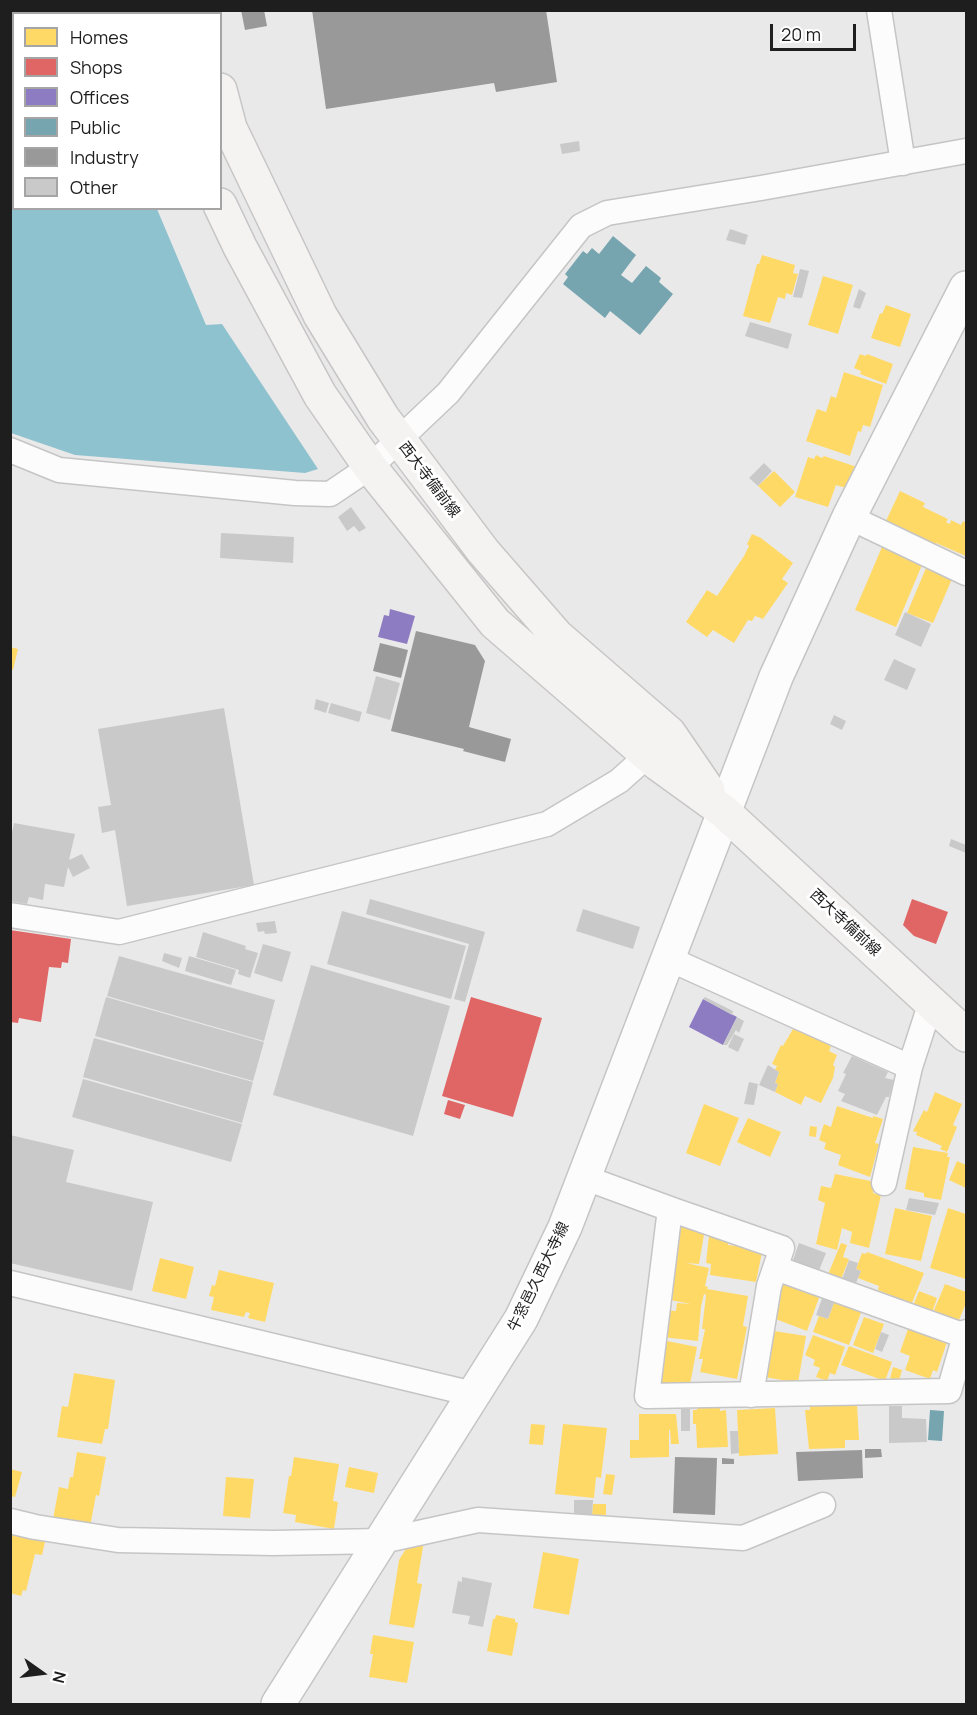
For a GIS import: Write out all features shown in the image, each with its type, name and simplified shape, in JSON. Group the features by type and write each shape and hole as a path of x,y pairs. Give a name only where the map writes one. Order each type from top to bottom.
{"main road":[{"name":"西大寺備前線","path":"222,106 225,130 320,315 383,418 483,551 557,636 669,734 723,811"},
{"name":"西大寺備前線","path":"222,209 320,395 370,467 495,623 648,755 723,811 966,1035"},
{"name":"牛窓邑久西大寺線","path":"278,1704 521,1319 565,1227 776,677 849,517 966,288"}],"street":[{"path":"879,10 903,163"},
{"path":"10,450 59,470 295,493 330,494 370,467 448,393 581,226 607,213 966,152"},
{"path":"849,517 966,573"},
{"path":"10,915 119,932 131,929 547,824 618,781 648,755"},
{"path":"667,958 910,1067"},
{"path":"884,1183 910,1067 931,1002"},
{"path":"584,1177 783,1248 769,1286 751,1395"},
{"path":"670,1209 646,1396 950,1391 966,1334 776,1268"},
{"path":"10,1283 473,1394"},
{"path":"10,1521 118,1540 273,1543 382,1540 478,1520 743,1538 823,1505"}],"water":[{"path":"11,210 157,210 206,325 222,324 318,469 305,473 75,455 11,433"}],"building: Homes":[{"path":"762,255 795,265 793,273 798,274 792,295 786,293 785,299 778,297 770,323 743,316 757,264"},
{"path":"823,276 853,285 838,334 808,325"},
{"path":"886,305 911,314 900,347 871,338 880,313 882,314"},
{"path":"860,354 866,356 867,354 893,364 886,384 860,374 861,371 854,368"},
{"path":"844,372 883,385 870,427 863,425 861,432 858,431 850,456 806,441 817,409 826,412 831,396 836,398"},
{"path":"816,455 857,467 846,488 836,485 828,507 795,497 808,457 814,459"},
{"path":"774,471 795,492 780,507 758,486"},
{"path":"900,491 925,503 923,507 948,519 946,522 950,524 951,520 961,525 963,521 966,523 966,556 936,543 935,547 885,523"},
{"path":"752,534 761,538 793,563 782,579 788,583 763,619 755,616 752,621 748,620 734,643 713,630 707,637 686,622 707,590 717,596 744,556"},
{"path":"882,547 922,565 896,627 855,610"},
{"path":"926,568 952,579 933,623 907,613"},
{"path":"10,647 18,649 13,670 10,669"},
{"path":"793,1029 800,1032 801,1030 829,1043 828,1045 831,1046 829,1051 837,1055 833,1065 835,1067 833,1078 821,1103 805,1096 801,1105 775,1092 779,1072 775,1070 777,1066 772,1064 781,1045 783,1046"},
{"path":"935,1092 962,1104 953,1125 957,1127 947,1152 940,1149 942,1146 916,1135 917,1132 913,1131 924,1110 927,1112"},
{"path":"704,1104 739,1118 720,1166 686,1153"},
{"path":"837,1106 883,1119 875,1143 879,1144 870,1177 838,1165 841,1155 824,1149 826,1143 819,1140 824,1124 831,1127"},
{"path":"748,1118 781,1132 770,1157 737,1142"},
{"path":"810,1126 817,1127 816,1137 809,1136"},
{"path":"913,1147 948,1153 947,1157 950,1157 941,1200 924,1197 924,1193 905,1189"},
{"path":"957,1161 966,1165 966,1188 949,1180"},
{"path":"835,1174 876,1182 873,1193 881,1195 869,1248 850,1243 852,1232 842,1228 837,1250 816,1244 825,1203 818,1200 821,1186 831,1188"},
{"path":"895,1208 932,1216 921,1261 885,1254"},
{"path":"948,1208 966,1214 966,1279 930,1268"},
{"path":"677,1224 705,1229 699,1264 686,1263 709,1268 705,1286 708,1287 707,1289 748,1296 743,1326 747,1327 737,1379 700,1372 703,1359 699,1359 705,1329 702,1329 706,1295 704,1294 701,1307 698,1341 662,1337 665,1310 676,1311 677,1303 691,1304 665,1299"},
{"path":"709,1235 729,1237 728,1245 759,1249 762,1252 756,1282 710,1275 711,1264 706,1263"},
{"path":"841,1243 847,1245 843,1257 849,1259 840,1282 827,1277"},
{"path":"867,1252 924,1273 912,1303 904,1300 902,1305 890,1300 892,1296 878,1290 879,1286 858,1278 861,1271 856,1269 862,1253"},
{"path":"160,1258 194,1267 186,1299 152,1291"},
{"path":"219,1270 274,1283 265,1322 248,1318 250,1313 246,1312 244,1317 211,1310 214,1297 209,1296 212,1285 215,1286"},
{"path":"784,1282 820,1295 807,1331 771,1316"},
{"path":"945,1284 966,1292 966,1303 957,1325 932,1315"},
{"path":"919,1291 937,1298 930,1319 911,1311"},
{"path":"835,1300 862,1310 849,1345 813,1332 819,1316 828,1319"},
{"path":"864,1317 884,1324 873,1353 853,1345"},
{"path":"908,1329 947,1342 937,1372 933,1370 930,1379 905,1370 910,1356 900,1352"},
{"path":"774,1331 806,1336 798,1383 765,1377"},
{"path":"813,1335 845,1347 835,1375 830,1373 827,1381 816,1377 820,1368 813,1365 815,1360 805,1355"},
{"path":"667,1341 697,1347 689,1390 654,1383 661,1350 665,1351"},
{"path":"849,1346 892,1362 885,1381 841,1365"},
{"path":"893,1367 902,1370 899,1381 890,1378"},
{"path":"74,1373 115,1380 108,1429 105,1429 102,1444 57,1437 62,1406 68,1407"},
{"path":"857,1404 859,1440 845,1440 845,1448 809,1449 805,1410 810,1410 810,1406"},
{"path":"720,1407 720,1411 726,1410 728,1447 697,1448 693,1410"},
{"path":"775,1408 778,1454 739,1456 737,1410"},
{"path":"639,1414 676,1414 679,1444 671,1444 669,1430 669,1457 630,1458 630,1440 639,1440"},
{"path":"531,1424 545,1425 543,1445 529,1444"},
{"path":"563,1424 607,1428 601,1478 596,1477 594,1498 555,1494"},
{"path":"77,1452 106,1457 99,1496 96,1495 90,1527 53,1519 59,1487 68,1489 70,1477 73,1477"},
{"path":"294,1457 339,1464 333,1501 338,1502 334,1529 295,1522 296,1515 283,1513"},
{"path":"349,1467 378,1473 374,1493 345,1487"},
{"path":"10,1469 22,1472 15,1497 10,1496"},
{"path":"606,1474 615,1475 612,1495 603,1494"},
{"path":"226,1477 254,1479 250,1518 223,1516"},
{"path":"593,1504 606,1504 606,1515 592,1515"},
{"path":"10,1529 46,1538 42,1555 35,1554 26,1591 23,1590 21,1596 10,1593"},
{"path":"412,1539 424,1541 417,1583 422,1584 414,1628 389,1624 399,1560"},
{"path":"543,1552 579,1559 569,1615 533,1608"},
{"path":"496,1615 515,1619 518,1623 512,1656 487,1651 493,1619"},
{"path":"373,1635 414,1642 407,1683 369,1677 373,1654 370,1654"}],"building: Shops":[{"path":"912,899 948,912 936,944 914,936 903,925"},
{"path":"10,930 71,939 68,963 62,962 61,968 49,967 41,1022 19,1018 18,1023 10,1022"},
{"path":"471,997 542,1018 513,1117 442,1096"},
{"path":"448,1100 465,1105 460,1119 444,1114"}],"building: Offices":[{"path":"390,609 415,616 407,644 378,637 384,615 389,616"},
{"path":"703,999 737,1017 723,1045 689,1027"}],"building: Public":[{"path":"613,236 636,255 621,275 632,283 646,266 661,278 659,282 673,294 640,335 610,311 605,318 563,284 568,277 565,274 583,251 587,254 592,248 599,254"},
{"path":"930,1410 944,1411 942,1441 928,1440"}],"building: Industry":[{"path":"241,10 264,10 267,26 245,30"},
{"path":"312,10 546,10 557,82 496,92 494,83 326,109"},
{"path":"416,631 475,645 485,661 469,727 511,739 505,762 391,731"},
{"path":"380,643 408,650 401,678 373,671"},
{"path":"865,1449 881,1449 882,1457 865,1458"},
{"path":"862,1450 863,1478 798,1481 796,1452"},
{"path":"675,1457 717,1458 715,1515 673,1513"},
{"path":"722,1458 734,1459 734,1464 722,1464"}],"building: Other":[{"path":"579,141 580,151 562,154 560,144"},
{"path":"730,229 748,235 745,245 726,240"},
{"path":"800,269 809,271 802,298 793,297"},
{"path":"859,289 866,293 860,309 853,307"},
{"path":"750,322 792,334 788,349 745,336"},
{"path":"764,463 772,471 758,486 749,478"},
{"path":"351,507 366,528 359,532 354,526 347,531 338,517"},
{"path":"221,533 294,537 293,563 220,558"},
{"path":"905,612 931,624 921,647 895,635"},
{"path":"894,659 916,669 907,690 884,680"},
{"path":"376,676 400,683 390,720 366,713"},
{"path":"316,699 329,703 326,713 314,709"},
{"path":"331,703 362,712 359,722 328,713"},
{"path":"224,708 254,885 127,906 115,830 102,833 98,807 111,805 98,729"},
{"path":"834,715 846,721 842,730 830,724"},
{"path":"14,823 75,834 69,860 82,854 90,868 73,877 68,867 64,887 45,884 43,900 29,897 27,904 10,901 10,842"},
{"path":"951,839 966,845 966,853 949,846"},
{"path":"370,899 485,932 465,1002 454,999 469,944 366,914"},
{"path":"583,909 640,927 633,949 576,931"},
{"path":"342,911 466,946 451,999 327,964"},
{"path":"275,921 277,933 258,932 256,923"},
{"path":"203,932 246,946 245,949 258,953 250,978 238,974 239,970 196,957"},
{"path":"263,944 291,952 282,982 254,973"},
{"path":"164,953 182,958 179,968 162,961"},
{"path":"119,956 275,1000 264,1041 107,996"},
{"path":"189,956 236,970 231,985 185,971"},
{"path":"311,965 450,1006 413,1136 273,1095"},
{"path":"106,997 264,1042 253,1081 95,1036"},
{"path":"705,997 733,1011 732,1015 703,999"},
{"path":"737,1017 744,1021 739,1033 736,1030 727,1045 723,1045"},
{"path":"734,1034 744,1039 738,1052 728,1047"},
{"path":"94,1038 253,1082 242,1123 83,1077"},
{"path":"852,1056 888,1072 885,1078 894,1080 889,1097 886,1097 877,1115 841,1101 845,1094 838,1091 846,1074 843,1073"},
{"path":"768,1065 779,1072 775,1092 759,1085"},
{"path":"83,1079 242,1124 231,1162 72,1117"},
{"path":"749,1082 758,1084 754,1105 744,1104"},
{"path":"10,1135 74,1150 66,1182 153,1202 132,1291 10,1263"},
{"path":"909,1198 939,1203 935,1215 906,1210"},
{"path":"799,1243 826,1253 818,1273 792,1263"},
{"path":"849,1260 858,1263 856,1269 861,1271 854,1288 841,1282"},
{"path":"823,1296 835,1300 828,1319 816,1315"},
{"path":"881,1332 889,1335 882,1352 875,1349"},
{"path":"889,1406 902,1406 902,1418 926,1419 927,1442 889,1443"},
{"path":"681,1409 690,1409 690,1431 681,1431"},
{"path":"730,1431 738,1431 739,1453 731,1454"},
{"path":"574,1500 593,1500 592,1517 574,1517"},
{"path":"462,1577 492,1583 483,1627 468,1624 470,1616 452,1613 458,1581 462,1582"}]}
